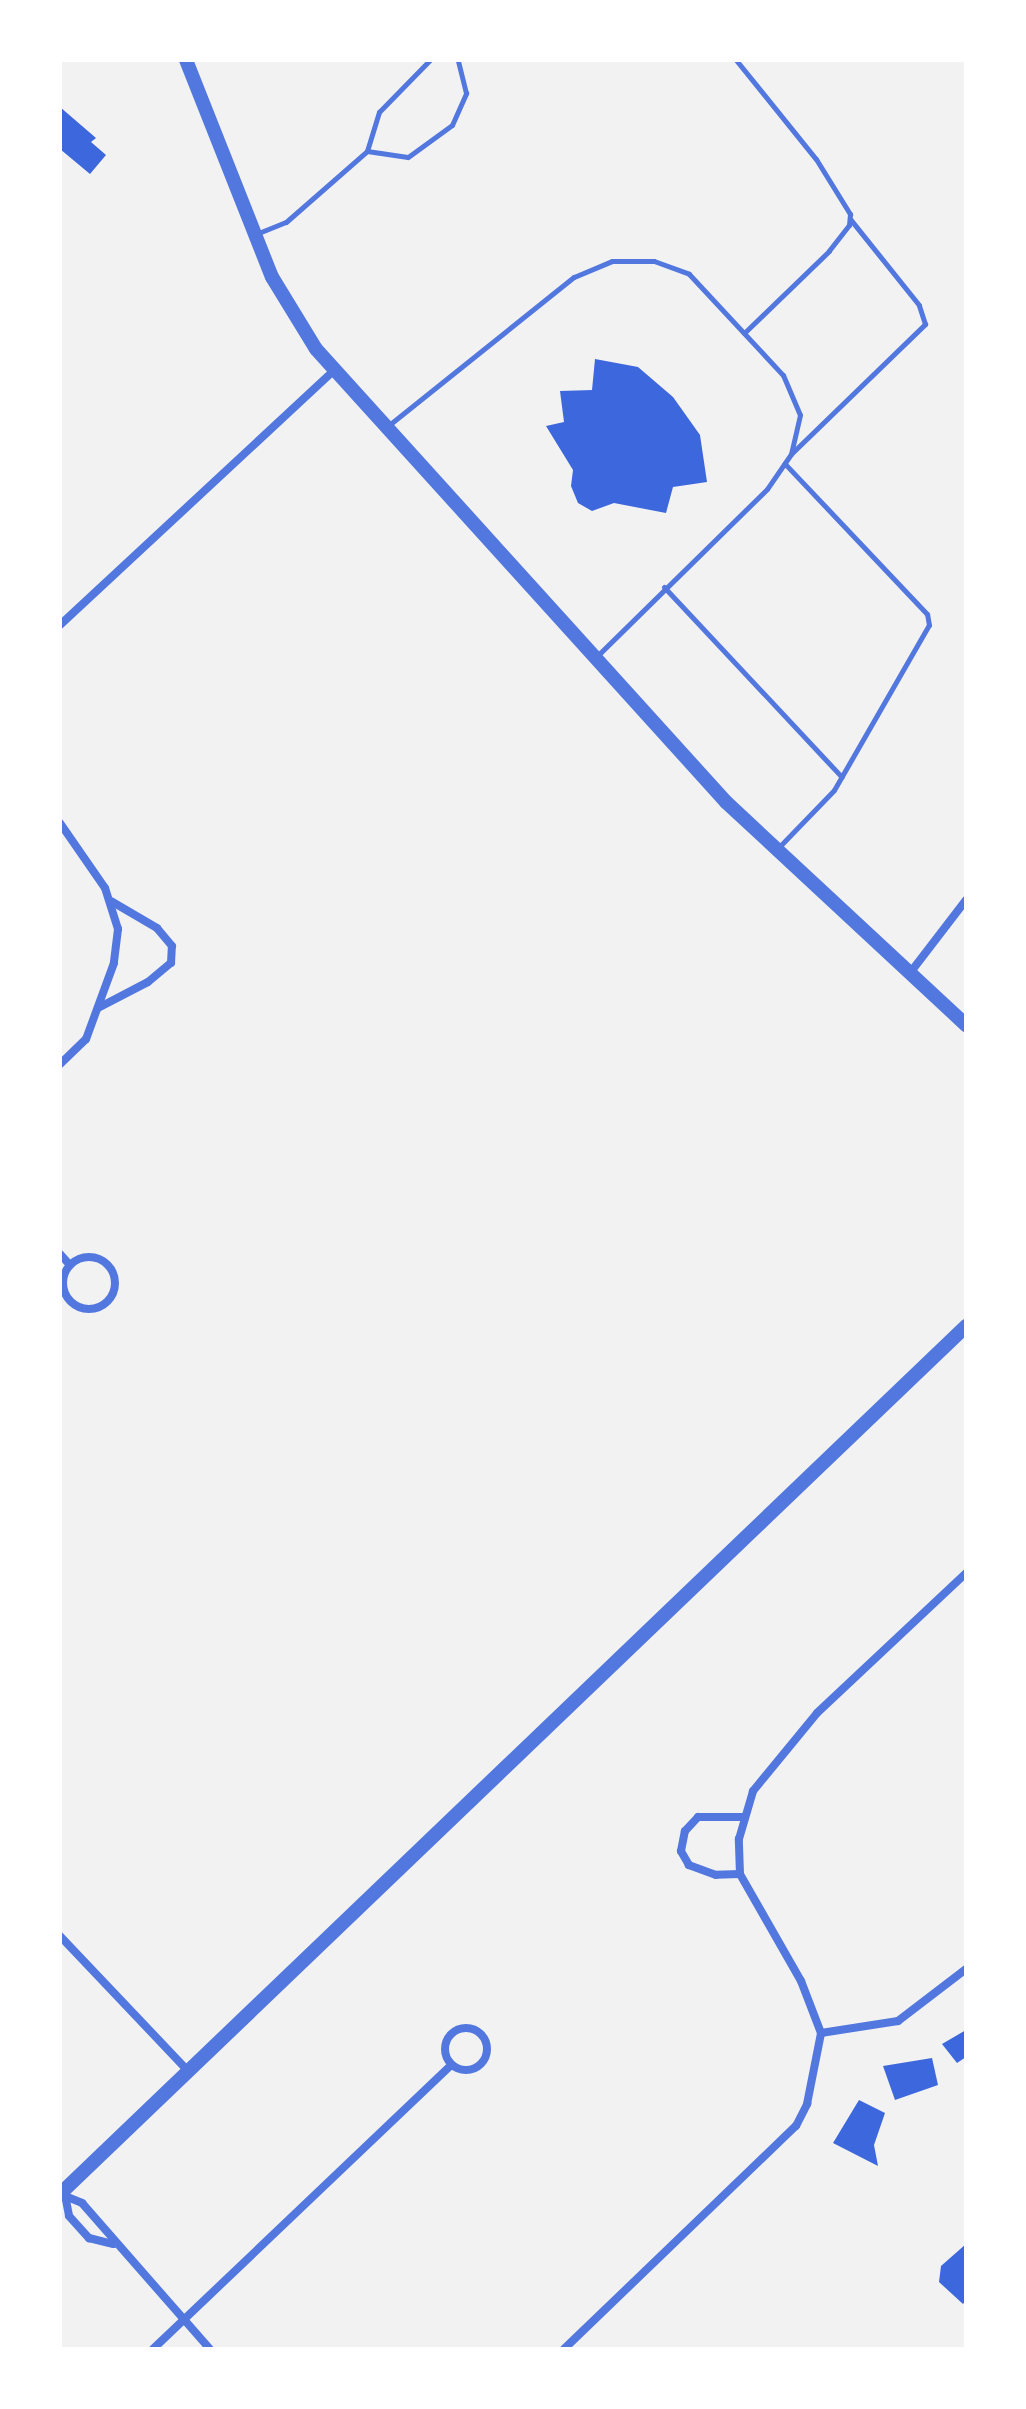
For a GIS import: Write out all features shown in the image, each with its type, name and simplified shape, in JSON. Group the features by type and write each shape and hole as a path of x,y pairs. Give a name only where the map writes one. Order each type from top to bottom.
{"street":[{"path":"186,60 282,297 334,370 595,659 775,850 966,1025"},
{"path":"60,625 334,370"},
{"path":"60,823 111,901 117,940 86,1039 60,1064"},
{"path":"910,973 966,900"},
{"path":"98,1008 148,982 171,963 172,946 157,928 111,901"},
{"path":"60,1254 70,1265"},
{"path":"89,1256 109,1265 115,1286 106,1304 92,1310 71,1303 63,1280 70,1265 89,1256"},
{"path":"63,2197 188,2071 966,1326"},
{"path":"564,2349 785,2142 807,2104 821,2033 801,1981 740,1874 739,1839 745,1817 753,1791 817,1713 966,1573"},
{"path":"740,1874 716,1875 689,1865 681,1851 685,1831 698,1817 745,1817"},
{"path":"60,1936 188,2071"},
{"path":"821,2033 898,2021 966,1969"},
{"path":"470,2028 482,2035 487,2052 479,2067 462,2071 451,2065 445,2054 450,2034 470,2028"},
{"path":"153,2349 451,2065"},
{"path":"63,2197 82,2203 113,2244 210,2349"},
{"path":"63,2197 69,2216 89,2238 113,2244"}],"lane":[{"path":"255,235 286,222 367,151 379,112 430,60"},
{"path":"367,151 408,157 452,125 466,93 458,60"},
{"path":"595,659 664,587 767,489 791,454 925,324 919,305 849,218 816,159 736,60"},
{"path":"744,333 829,251 849,218"},
{"path":"386,428 574,277 612,261 654,261 689,274 783,375 800,415 791,454"},
{"path":"775,850 842,777 929,625 927,614 785,464"},
{"path":"664,587 842,777"}],"building":[{"path":"60,107 96,138 91,142 106,155 90,174 60,149"},
{"path":"595,359 638,367 673,397 700,435 707,482 673,487 666,513 614,503 592,511 578,503 571,486 573,470 546,426 564,422 560,391 592,390"},
{"path":"966,2030 966,2057 957,2063 942,2044"},
{"path":"932,2058 938,2085 895,2100 883,2066"},
{"path":"859,2100 885,2113 874,2145 878,2166 833,2143"},
{"path":"966,2244 966,2300 963,2304 939,2282 941,2266"}]}
